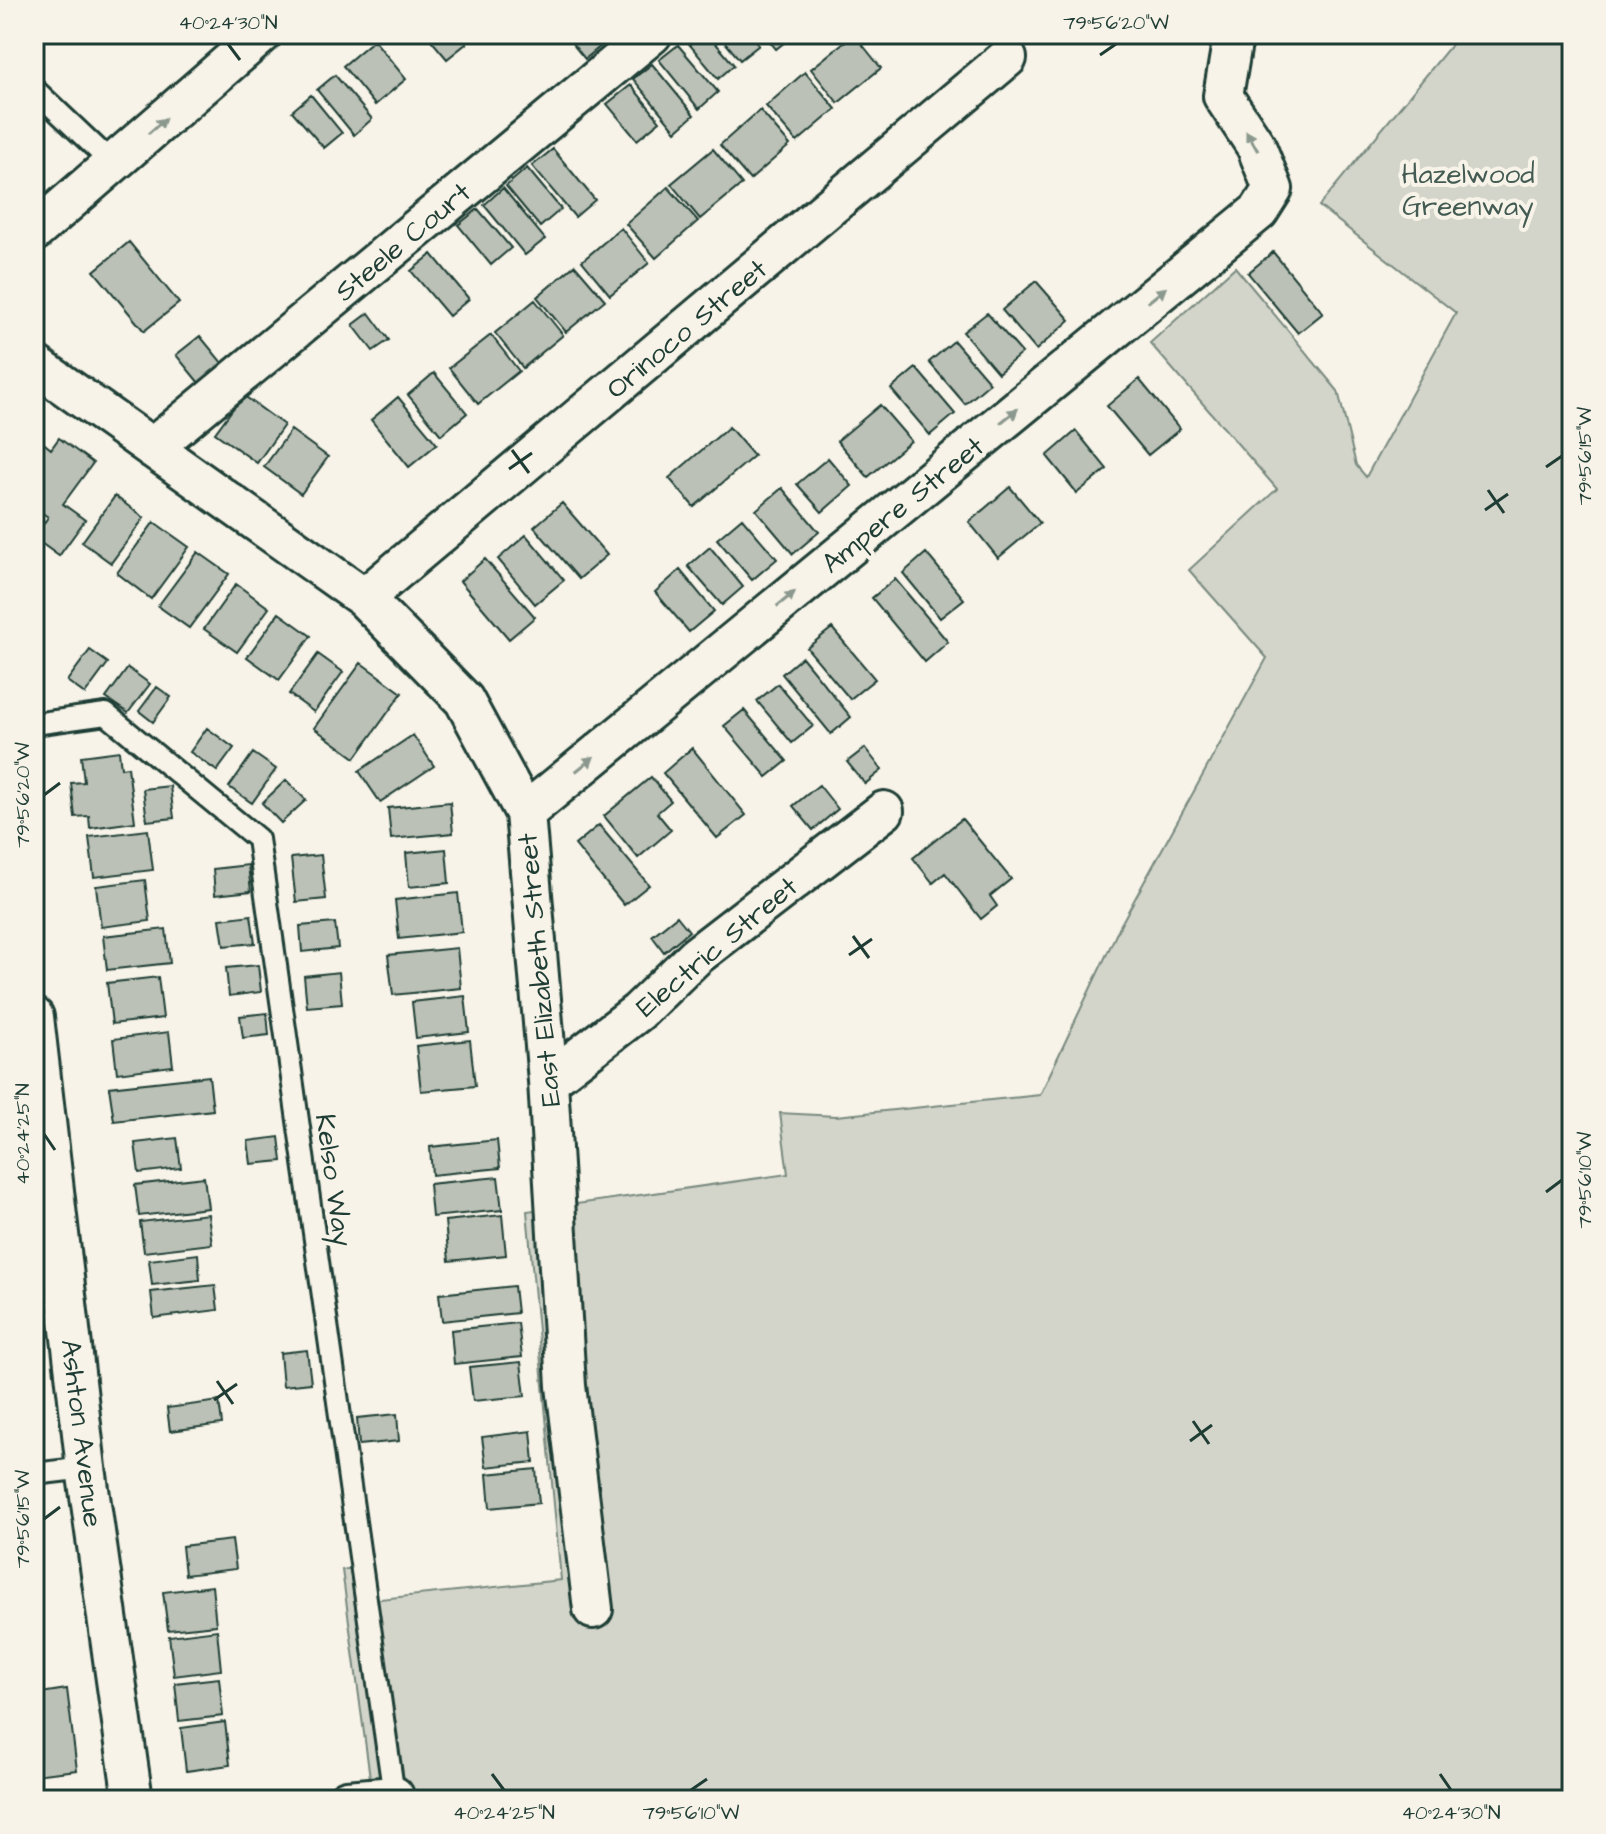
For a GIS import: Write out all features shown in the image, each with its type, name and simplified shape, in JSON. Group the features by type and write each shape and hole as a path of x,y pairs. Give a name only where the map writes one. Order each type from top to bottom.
{"street":[{"path":"34,232 262,34"},
{"name":"Steele Court","path":"152,448 652,34"},
{"name":"Ampere Street","path":"525,813 1259,211 1273,189 1256,146 1223,96 1232,43 1237,34"},
{"name":"Orinoco Street","path":"364,598 1007,58"},
{"name":"East Elizabeth Street","path":"34,364 364,598 464,700 525,813 548,1081 566,1386 593,1609"},
{"name":"Electric Street","path":"548,1081 638,1012 696,956 884,811"},
{"name":"Ashton Avenue","path":"34,1017 86,1468 133,1800"},
{"path":"347,1800 394,1796"}],"lane":[{"path":"34,89 113,164"},
{"name":"Kelso Way","path":"34,724 106,714 258,839 394,1796"},
{"path":"34,1474 86,1468"}],"green space":[{"name":"Hazelwood Greenway","path":"1460,34 1572,34 1572,1800 373,1800 342,1570 368,1565 371,1600 561,1580 527,1211 788,1174 780,1113 836,1116 1040,1095 1120,926 1267,658 1189,570 1277,489 1150,343 1235,267 1338,391 1356,465 1366,477 1456,313 1319,206"}],"building":[{"path":"426,34 460,34 467,43 447,59"},
{"path":"602,34 607,41 585,59 566,36"},
{"path":"691,34 708,34 734,65 718,79 685,39"},
{"path":"718,34 750,34 759,45 740,60"},
{"path":"764,34 793,34 794,35 776,49"},
{"path":"854,34 881,68 838,103 811,69"},
{"path":"374,40 406,79 375,105 343,66"},
{"path":"678,45 718,92 699,109 659,60"},
{"path":"652,64 694,115 676,131 633,79"},
{"path":"805,72 836,109 797,142 766,106"},
{"path":"335,75 372,119 354,135 317,90"},
{"path":"631,85 660,121 637,140 607,104"},
{"path":"311,95 342,133 324,148 292,111"},
{"path":"760,110 790,145 750,180 720,145"},
{"path":"553,149 595,200 575,217 532,166"},
{"path":"713,149 742,184 700,219 671,184"},
{"path":"527,168 561,209 540,227 506,186"},
{"path":"668,187 698,221 656,258 626,224"},
{"path":"503,188 545,239 525,255 484,205"},
{"path":"478,209 511,248 491,265 458,225"},
{"path":"621,228 649,263 610,295 582,261"},
{"path":"129,242 179,303 144,331 94,271"},
{"path":"1273,252 1323,313 1298,333 1248,273"},
{"path":"432,254 469,299 449,316 411,271"},
{"path":"575,265 605,300 566,332 537,297"},
{"path":"1036,281 1070,320 1036,350 1002,310"},
{"path":"535,300 563,335 523,368 495,333"},
{"path":"369,313 389,340 373,351 353,325"},
{"path":"987,313 1022,353 998,373 963,332"},
{"path":"491,335 519,371 478,404 449,368"},
{"path":"200,336 223,364 199,383 176,355"},
{"path":"954,341 990,383 965,404 929,362"},
{"path":"916,368 955,414 930,435 891,389"},
{"path":"434,373 467,413 441,435 408,395"},
{"path":"1139,379 1180,429 1148,455 1107,406"},
{"path":"243,395 284,425 257,463 215,433"},
{"path":"398,397 437,444 409,467 371,420"},
{"path":"880,405 911,441 868,477 837,441"},
{"path":"729,427 754,456 694,507 669,478"},
{"path":"291,430 328,457 301,494 264,467"},
{"path":"1076,431 1107,469 1077,493 1047,456"},
{"path":"59,438 93,463 63,504 85,520 59,556 34,538 48,517 34,507 34,451 41,441 51,449"},
{"path":"828,458 852,486 822,512 797,484"},
{"path":"1010,487 1040,523 998,558 969,522"},
{"path":"782,488 819,532 793,554 756,510"},
{"path":"115,496 144,518 111,563 82,542"},
{"path":"562,503 607,555 579,579 534,527"},
{"path":"742,518 777,559 752,580 717,539"},
{"path":"154,522 189,547 151,599 117,573"},
{"path":"526,535 564,580 535,604 498,559"},
{"path":"710,547 743,587 722,605 688,566"},
{"path":"198,552 229,574 189,628 158,606"},
{"path":"926,553 964,599 940,618 903,573"},
{"path":"485,559 535,617 509,639 460,581"},
{"path":"680,570 714,611 689,632 655,592"},
{"path":"895,579 948,642 925,662 872,598"},
{"path":"236,584 269,608 237,652 204,629"},
{"path":"279,613 311,636 279,680 247,657"},
{"path":"832,628 875,679 850,699 807,648"},
{"path":"90,650 108,663 85,694 67,681"},
{"path":"318,654 343,672 314,712 289,694"},
{"path":"802,657 851,717 831,734 782,674"},
{"path":"361,663 402,693 355,758 314,728"},
{"path":"128,668 150,684 128,713 106,698"},
{"path":"778,684 813,726 792,743 757,701"},
{"path":"157,687 171,697 153,722 139,711"},
{"path":"744,710 787,761 767,777 724,726"},
{"path":"207,728 234,748 217,771 190,752"},
{"path":"413,735 434,766 380,802 359,771"},
{"path":"692,748 746,815 717,838 663,773"},
{"path":"865,748 882,770 865,784 847,762"},
{"path":"119,751 121,768 128,767 135,822 90,828 89,816 75,817 71,783 84,782 81,756"},
{"path":"253,753 276,769 252,803 229,787"},
{"path":"651,777 671,801 657,813 671,830 638,858 604,816"},
{"path":"286,780 306,800 281,823 262,803"},
{"path":"819,785 838,809 813,830 793,806"},
{"path":"170,786 174,818 147,821 143,789"},
{"path":"450,802 453,833 391,839 388,808"},
{"path":"962,819 1011,879 990,896 997,906 981,919 945,873 933,883 913,858"},
{"path":"599,825 649,885 624,905 575,845"},
{"path":"148,830 153,870 94,877 89,837"},
{"path":"446,849 449,883 409,887 406,853"},
{"path":"321,855 326,899 296,902 291,858"},
{"path":"248,865 251,891 215,895 213,869"},
{"path":"145,880 150,921 101,927 96,886"},
{"path":"458,893 462,932 399,939 395,900"},
{"path":"251,915 255,943 224,946 220,919"},
{"path":"677,916 689,931 664,952 652,936"},
{"path":"335,923 338,948 302,952 300,926"},
{"path":"166,929 170,963 107,970 103,936"},
{"path":"457,948 461,988 393,995 388,955"},
{"path":"258,965 261,992 229,996 226,968"},
{"path":"339,972 342,1004 307,1007 304,976"},
{"path":"158,977 163,1018 112,1024 107,983"},
{"path":"465,996 469,1032 416,1038 412,1002"},
{"path":"267,1013 269,1035 243,1038 240,1016"},
{"path":"169,1032 173,1066 117,1073 113,1039"},
{"path":"470,1040 475,1086 421,1091 416,1046"},
{"path":"209,1076 213,1110 114,1121 109,1087"},
{"path":"279,1137 282,1161 251,1164 248,1141"},
{"path":"177,1138 181,1168 139,1173 135,1143"},
{"path":"497,1140 500,1168 432,1175 430,1147"},
{"path":"204,1177 208,1208 139,1216 135,1185"},
{"path":"498,1177 502,1210 432,1217 429,1184"},
{"path":"208,1214 212,1244 144,1252 140,1222"},
{"path":"502,1215 506,1255 449,1261 445,1221"},
{"path":"198,1254 200,1280 152,1285 149,1260"},
{"path":"215,1285 218,1310 154,1318 151,1292"},
{"path":"514,1286 517,1313 442,1321 439,1294"},
{"path":"518,1323 522,1357 454,1364 451,1330"},
{"path":"307,1350 311,1383 283,1386 280,1353"},
{"path":"521,1362 525,1396 473,1401 469,1367"},
{"path":"219,1401 222,1424 170,1431 167,1408"},
{"path":"397,1414 399,1441 359,1445 357,1418"},
{"path":"531,1431 534,1462 486,1467 482,1437"},
{"path":"536,1469 539,1503 490,1508 487,1474"},
{"path":"232,1540 236,1569 185,1575 182,1546"},
{"path":"212,1586 216,1625 168,1630 163,1592"},
{"path":"217,1630 221,1670 174,1676 169,1636"},
{"path":"219,1678 223,1716 179,1721 175,1683"},
{"path":"67,1689 77,1770 34,1775 34,1694"},
{"path":"225,1722 230,1765 186,1771 181,1728"}]}
